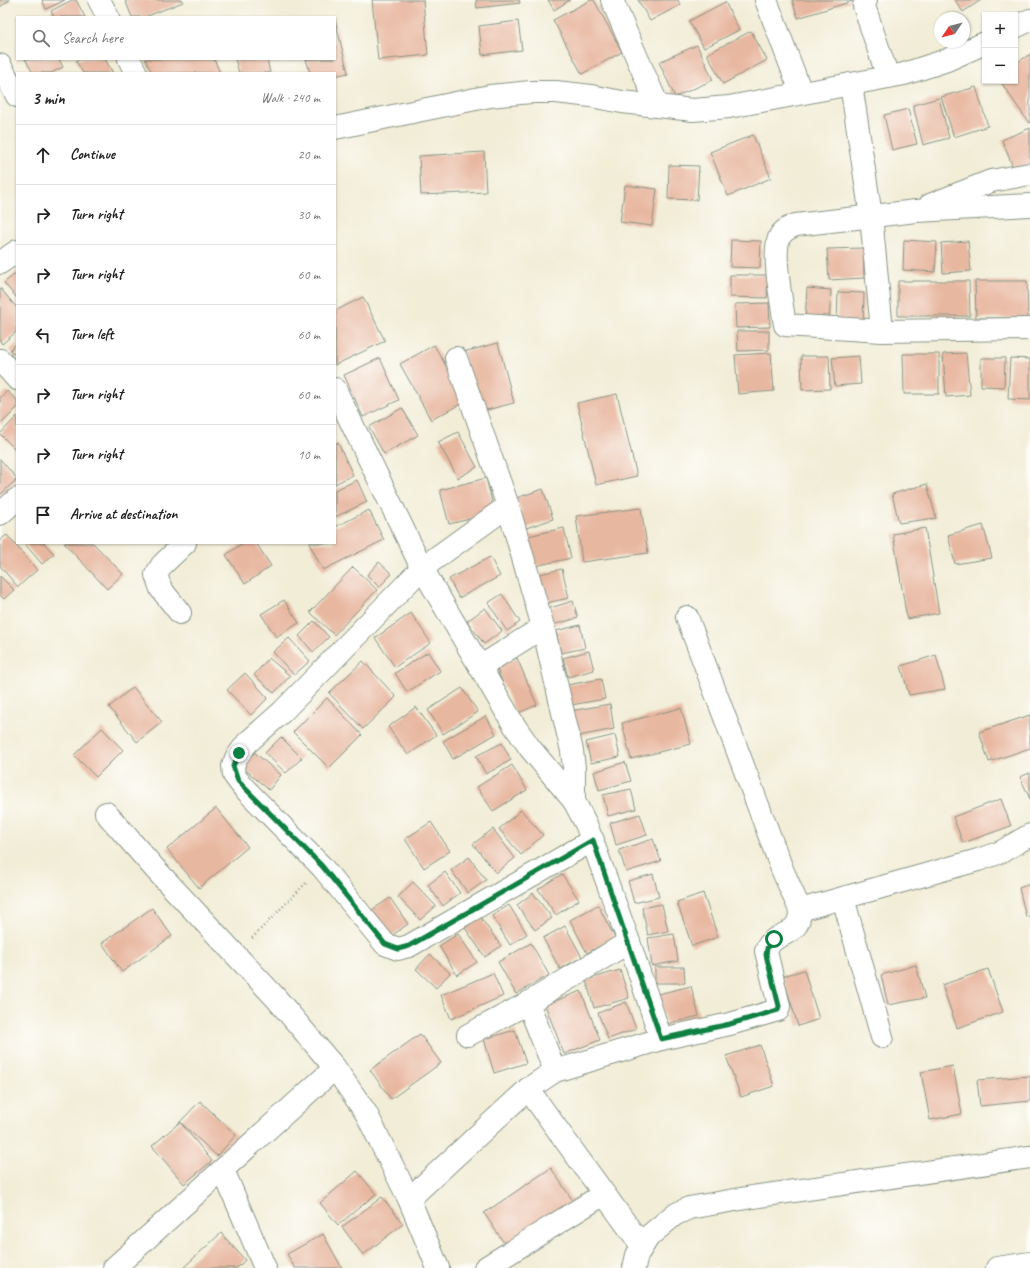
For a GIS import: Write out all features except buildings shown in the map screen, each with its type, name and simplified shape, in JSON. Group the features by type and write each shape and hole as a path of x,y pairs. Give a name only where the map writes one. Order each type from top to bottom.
{"street":[{"path":"99,0 107,16"},
{"path":"612,0 658,106"},
{"path":"766,0 801,92"},
{"path":"866,0 864,6 888,77"},
{"path":"1018,26 1030,20"},
{"path":"336,128 490,96 531,92 556,92 693,110 729,107 801,92 904,74 947,60 982,44"},
{"path":"130,60 136,72"},
{"path":"0,65 16,94"},
{"path":"851,84 871,216 882,331"},
{"path":"916,211 991,181 1030,174"},
{"path":"1030,204 916,211 791,227 779,237 777,256 785,325 882,331 1030,329"},
{"path":"0,263 16,253"},
{"path":"456,358 508,506 543,628 574,768 574,801"},
{"path":"0,360 16,378"},
{"path":"336,393 340,413 422,568 514,726 530,748 574,801 593,840 661,1039"},
{"path":"0,514 16,500"},
{"path":"508,506 422,568 282,712 247,743 236,758 233,766 234,775 243,787 322,866 385,944 398,949 409,946 593,840"},
{"path":"180,613 161,589 156,575 162,566 185,544"},
{"path":"409,1199 528,1089 555,1071 661,1039 730,1024 778,1010 779,1006 766,951 774,939 790,932 796,927 800,917 800,910 782,869 687,618"},
{"path":"480,667 543,628"},
{"path":"106,814 156,870 276,998 335,1068 366,1113 409,1199 438,1268"},
{"path":"800,910 978,860 1001,852 1030,836"},
{"path":"843,898 882,1037"},
{"path":"468,1035 528,1003 629,942"},
{"path":"528,1003 555,1071"},
{"path":"118,1267 335,1068"},
{"path":"528,1089 642,1246"},
{"path":"634,1268 642,1246 649,1236 674,1216 689,1208 706,1204 1030,1157"},
{"path":"223,1170 265,1268"},
{"path":"485,1268 604,1194"},
{"path":"996,1268 1030,1263"}],"path":[{"path":"236,954 322,866"}],"route":[{"path":"239,753 233,766 234,775 238,781 278,824 322,866 385,944 394,949 409,946 593,840 661,1039 681,1036 730,1024 778,1010 779,1006 766,959 768,944 774,939"}]}
